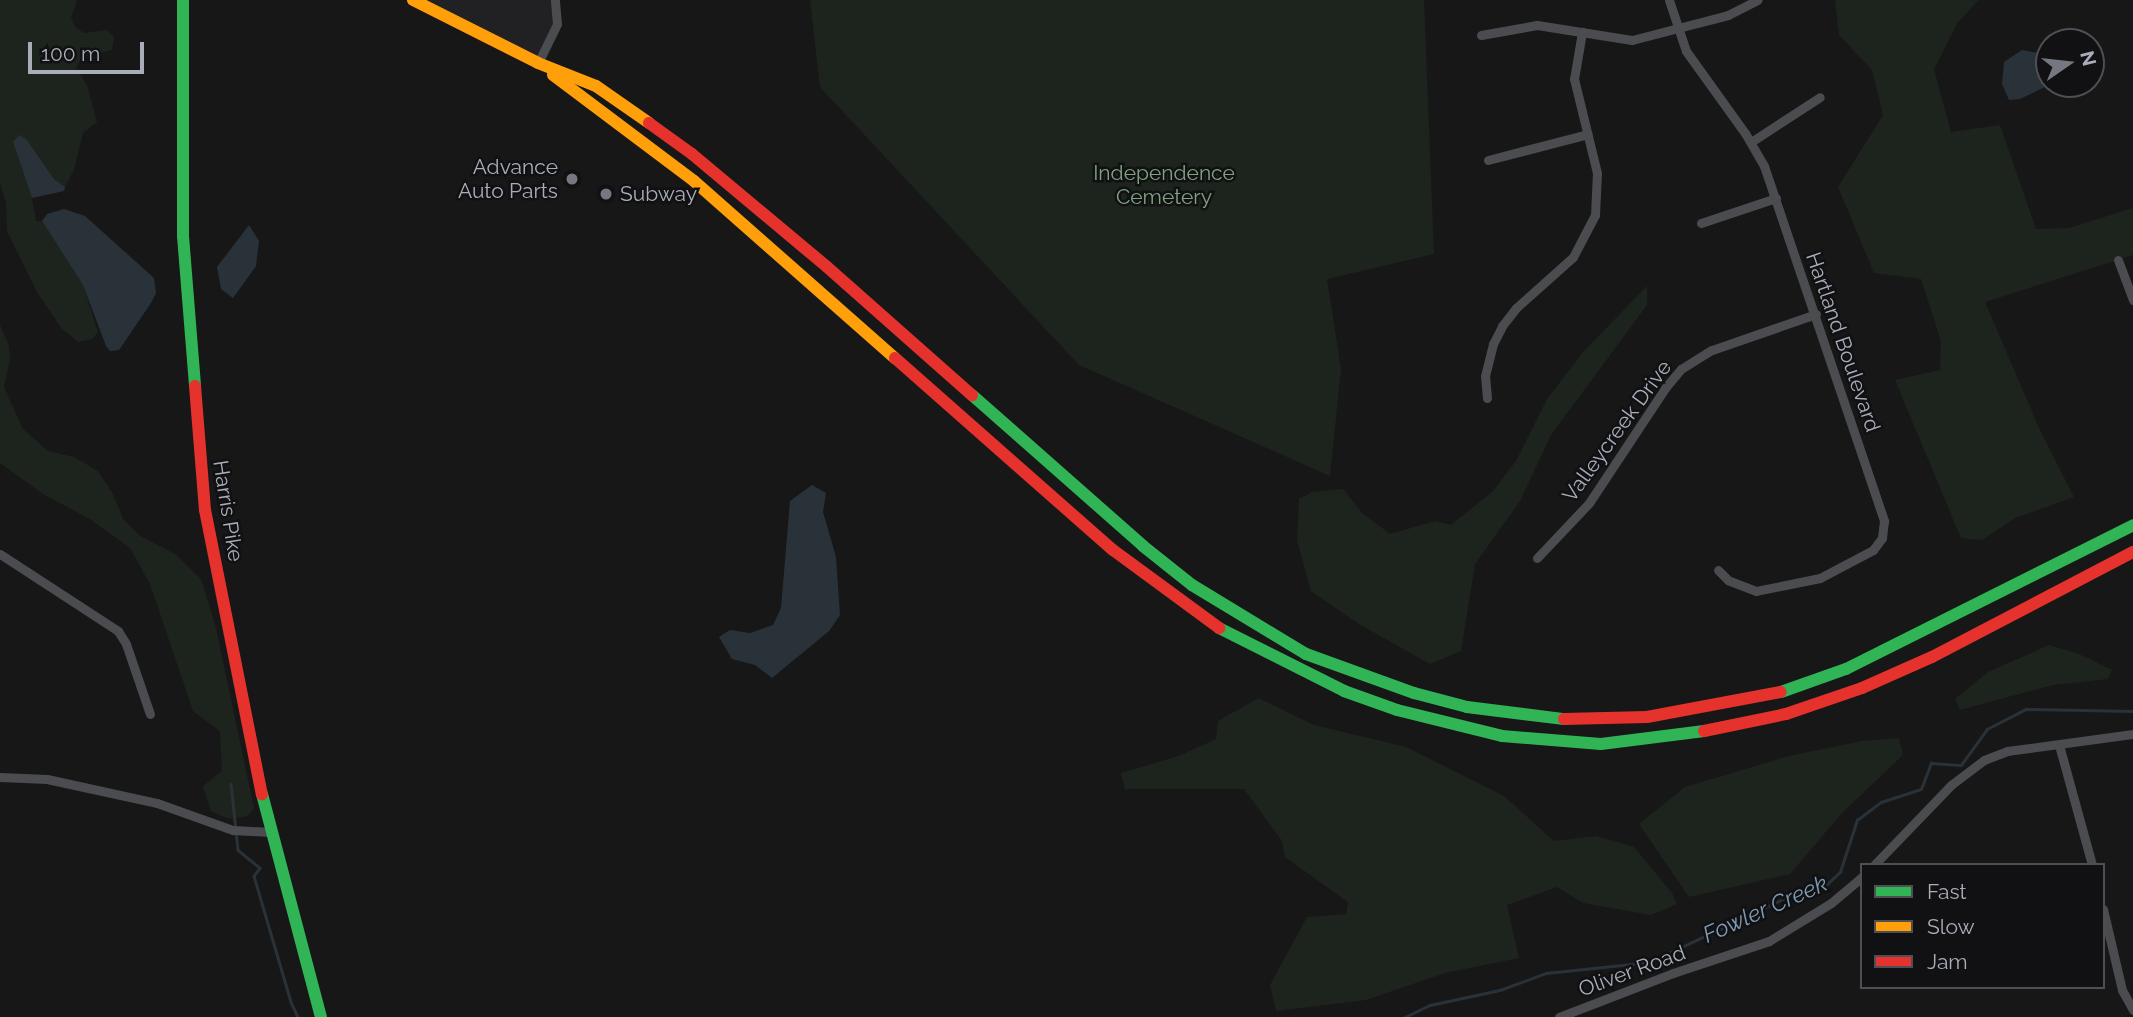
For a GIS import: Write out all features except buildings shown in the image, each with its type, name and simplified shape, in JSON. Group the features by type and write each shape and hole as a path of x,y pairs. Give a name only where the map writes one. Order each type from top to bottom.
{"main road":[{"name":"Harris Pike","path":"183,0 183,236 200,470 208,522 271,832 321,1017"},
{"path":"413,0 538,63 596,86 692,154 835,274 1105,513 1192,584 1306,654 1414,693 1467,707 1530,717 1590,720 1647,717 1785,691 1846,669 1918,635 2133,525"},
{"path":"538,63 694,181 1113,550 1175,598 1228,634 1257,649 1343,691 1397,710 1490,733 1544,741 1601,744 1723,729 1786,714 1862,688 1932,657 2133,552"}],"street":[{"path":"538,63 557,24 555,0"},
{"name":"Hartland Boulevard","path":"1669,0 1675,26 1695,66 1751,142 1776,198 1884,522 1882,538 1868,554 1830,574 1766,591 1738,585 1718,570"},
{"path":"1480,35 1537,25 1632,40 1675,26 1728,15 1757,0"},
{"path":"1487,398 1484,384 1488,364 1502,326 1516,308 1573,257 1588,232 1598,190 1574,79 1582,32"},
{"path":"1751,142 1820,97"},
{"path":"1488,160 1588,134"},
{"path":"1702,223 1776,198"},
{"path":"2118,260 2133,300"},
{"path":"2122,271 2133,267"},
{"name":"Valleycreek Drive","path":"1537,558 1588,503 1665,388 1681,369 1712,350 1816,314"},
{"path":"0,554 118,631 129,651 150,714"},
{"path":"1876,863 1973,767 2007,751 2133,734"},
{"path":"2059,745 2091,863"},
{"path":"0,777 47,779 157,803 233,830 271,832"},
{"name":"Oliver Road","path":"1559,1017 1650,981 1769,941 1802,922 1860,878"},
{"path":"2105,917 2124,997 2133,1010"}],"shaded area":[{"path":"413,0 555,0 557,24 538,63"},
{"path":"2022,50 2035,52 2035,92 2020,99 2009,100 2002,84 2004,62"},
{"path":"19,135 27,140 54,179 65,187 64,191 32,198 13,142"},
{"path":"64,209 85,216 154,278 156,293 119,350 110,351 106,346 83,285 42,221 47,214"},
{"path":"249,225 259,241 256,266 233,298 221,289 217,267"},
{"path":"812,485 826,493 823,512 836,557 840,615 829,631 772,678 755,665 732,659 719,637 730,630 750,633 773,625 781,608 790,501"}],"green space":[{"path":"0,0 77,0 71,17 75,27 84,33 107,30 114,37 112,50 82,57 76,68 87,85 97,122 83,133 74,169 65,187 54,179 27,140 13,142 32,198 36,221 42,221 83,285 98,332 92,339 78,342 62,329 37,292 7,231 6,202 0,183"},
{"name":"Independence Cemetery","path":"810,0 1424,0 1434,254 1327,279 1341,369 1330,476 1079,365 820,87"},
{"path":"1835,0 1979,0 1958,22 1934,69 1951,132 2000,125 2036,229 2069,228 2133,208 2133,255 1985,302 2039,428 2074,497 2015,518 1982,540 1961,538 1895,380 1940,370 1941,341 1921,279 1874,273 1838,187 1883,115 1872,70 1839,35"},
{"path":"1647,286 1647,305 1551,435 1520,501 1475,564 1461,651 1430,664 1359,624 1311,591 1297,540 1299,499 1312,492 1343,489 1362,513 1390,534 1435,521 1451,525 1492,492 1516,461 1547,399 1584,351"},
{"path":"0,325 9,346 10,359 4,387 23,429 48,451 74,457 98,471 113,494 123,519 140,536 175,554 201,579 215,624 254,808 248,816 229,819 211,811 203,786 222,771 220,731 193,711 150,584 130,548 90,519 43,494 0,463"},
{"path":"2049,645 2079,654 2112,670 2108,679 2053,685 1960,710 1955,699 1988,672"},
{"path":"1259,698 1314,725 1406,747 1504,796 1554,841 1596,836 1634,847 1672,893 1677,904 1651,915 1583,903 1557,887 1507,905 1519,958 1445,973 1366,1000 1276,1011 1270,985 1307,917 1346,914 1348,902 1285,857 1282,841 1244,789 1125,789 1121,773 1179,756 1216,739 1218,721"},
{"path":"1899,738 1903,755 1842,813 1790,874 1689,897 1639,824 1685,787 1789,756 1862,741"}],"waterway":[{"name":"Fowler Creek","path":"1405,1017 1430,1005 1500,990 1546,973 1650,962 1802,890 1825,886 1840,872 1857,820 1881,802 1921,789 1931,763 1961,765 1987,729 2026,709 2133,711"},
{"path":"231,784 238,850 260,868 254,876 291,1002 298,1017"}],"traffic: fast":[{"path":"183,0 183,236 195,386"},
{"path":"972,395 1143,546 1192,585 1306,654 1414,693 1467,707 1564,719"},
{"path":"1781,692 1846,669 2133,525"},
{"path":"1219,628 1344,691 1397,710 1502,736 1601,744 1704,731"},
{"path":"262,794 321,1017"}],"traffic: slow":[{"path":"413,0 538,63 596,86 649,123"},
{"path":"553,75 694,181 895,358"}],"traffic: jam":[{"path":"649,123 692,154 826,266 972,395"},
{"path":"895,358 1113,550 1219,628"},
{"path":"195,386 205,510 262,794"},
{"path":"1704,731 1786,714 1862,688 1932,657 2133,552"},
{"path":"1564,719 1647,717 1781,692"}],"place":[{"name":"Advance Auto Parts","path":"572,179"},
{"name":"Subway","path":"606,194"}]}
